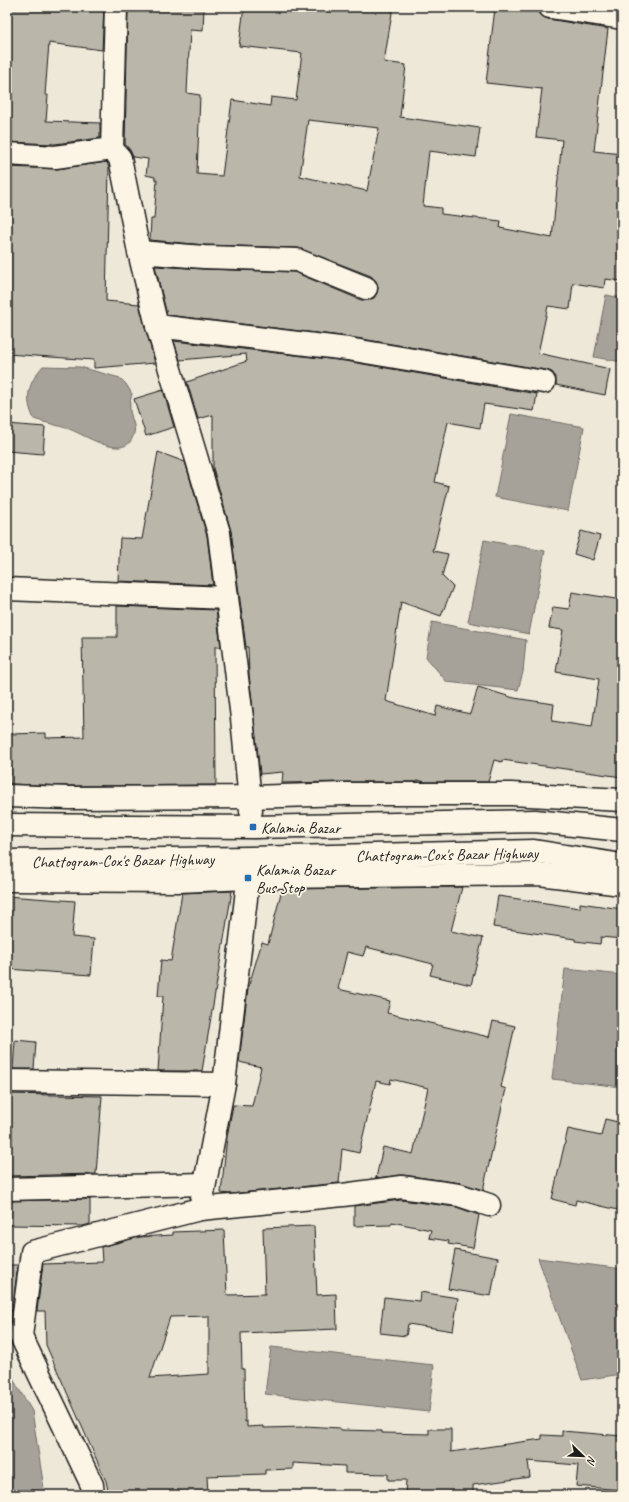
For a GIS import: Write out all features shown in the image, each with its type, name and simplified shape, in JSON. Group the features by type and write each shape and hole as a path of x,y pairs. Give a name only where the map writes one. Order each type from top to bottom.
{"main road":[{"path":"116,7 112,149 120,158 139,252 157,326 219,533 251,804"},
{"path":"550,7 622,18"},
{"path":"7,154 55,157 112,149"},
{"path":"139,252 204,257 297,260 366,288"},
{"path":"157,326 348,349 544,382"},
{"path":"7,589 227,598"},
{"path":"7,796 251,804 345,794 511,794 622,800"},
{"name":"Chattogram-Cox's Bazar Highway","path":"7,824 254,827 535,821 622,830"},
{"name":"Chattogram-Cox's Bazar Highway","path":"7,861 250,858 534,851 622,865"},
{"path":"7,880 178,881 248,876 538,874 622,884"},
{"path":"200,1209 224,1084 248,876"},
{"path":"7,1081 224,1084"},
{"path":"7,1189 204,1184"},
{"path":"93,1495 92,1485 14,1334 32,1252 200,1209 343,1195 400,1187 459,1195 489,1204"}],"shaded area":[{"path":"606,295 622,298 622,362 594,357"},
{"path":"43,366 80,367 120,378 132,394 130,410 134,433 130,442 123,446 115,447 105,445 69,429 34,419 29,404 29,391 34,378"},
{"path":"511,414 584,427 568,511 495,497"},
{"path":"484,540 545,551 529,634 468,622"},
{"path":"432,622 526,640 523,672 518,690 447,682 426,657"},
{"path":"565,969 622,975 622,1087 552,1079"},
{"path":"538,1258 622,1269 622,1374 582,1380"},
{"path":"271,1347 434,1365 429,1412 265,1394"},
{"path":"7,1369 32,1411 45,1495 7,1495"}],"building":[{"path":"7,7 104,7 102,50 49,43 45,95 48,95 46,121 100,123 100,138 55,144 7,142"},
{"path":"128,7 204,7 203,31 190,30 187,93 200,95 197,174 222,176 232,100 270,106 271,97 296,100 302,53 239,46 244,7 393,7 384,62 406,65 400,117 480,128 476,157 429,151 423,206 441,208 441,214 501,221 500,228 552,238 562,140 536,137 542,89 486,83 495,8 530,12 530,10 538,11 542,16 548,19 608,29 594,151 622,154 622,281 605,279 604,288 573,283 570,309 548,306 538,353 610,369 605,395 556,385 556,377 552,372 546,370 350,337 167,315 155,266 294,272 361,300 374,298 378,287 376,281 371,276 298,248 205,245 150,240 151,219 154,219 157,180 155,180 155,177 146,175 148,159 133,157 125,144","holes":["308,120 379,128 367,191 300,176"]},
{"path":"107,162 109,168 106,301 139,304 155,363 94,368 94,360 7,354 7,167 57,169"},
{"path":"174,341 346,361 537,394 534,411 484,404 480,428 448,422 435,482 449,486 433,551 448,554 442,576 453,587 441,616 401,602 386,701 435,716 437,706 470,714 478,687 514,698 554,704 552,721 592,727 599,679 556,672 563,630 549,628 553,607 569,609 572,592 622,600 622,777 502,760 502,762 494,760 488,782 425,782 418,780 418,782 282,783 283,772 260,774 249,674 248,647 246,647 231,531 213,468 213,415 198,419 187,382 247,361 246,354 180,360"},
{"path":"163,390 174,427 146,436 134,399"},
{"path":"7,424 45,427 43,454 7,451"},
{"path":"158,452 185,462 207,536 213,585 118,581 120,538 142,539"},
{"path":"581,531 600,536 593,560 574,554"},
{"path":"117,606 216,610 221,647 215,647 216,785 69,786 10,784 9,734 46,733 46,738 84,737 82,637 117,637"},
{"path":"462,887 451,931 483,938 471,985 430,975 433,964 366,947 363,956 347,952 338,989 390,1001 387,1013 489,1037 493,1021 515,1026 501,1087 506,1089 483,1190 461,1183 403,1175 376,1178 383,1147 413,1154 428,1088 391,1079 390,1084 376,1081 359,1153 342,1149 339,1183 230,1194 221,1193 227,1137 233,1105 252,1106 261,1067 239,1062 248,988 262,942 268,944 282,889"},
{"path":"232,891 202,1071 158,1071 163,996 158,996 161,960 171,961 182,893"},
{"path":"7,896 75,901 72,937 94,939 91,975 7,969"},
{"path":"498,896 580,908 580,903 622,909 622,939 601,937 600,944 493,927"},
{"path":"15,1040 36,1042 34,1069 13,1069"},
{"path":"7,1094 102,1096 96,1174 7,1176"},
{"path":"605,1119 622,1123 622,1195 618,1210 576,1200 575,1205 552,1199 568,1129 601,1136"},
{"path":"90,1199 90,1224 83,1226 7,1225 7,1201"},
{"path":"401,1200 456,1207 479,1215 473,1248 448,1244 449,1241 429,1238 431,1230 392,1222 391,1225 354,1226 354,1206"},
{"path":"314,1226 317,1295 336,1294 337,1329 241,1333 242,1369 244,1369 245,1422 247,1421 247,1427 264,1426 264,1428 305,1426 340,1428 340,1430 382,1431 382,1433 429,1434 429,1429 451,1429 451,1452 542,1439 542,1435 562,1436 562,1431 622,1436 622,1490 576,1486 578,1465 528,1461 530,1477 473,1485 473,1495 405,1495 406,1480 388,1480 388,1474 345,1473 345,1466 293,1463 293,1469 265,1470 265,1474 207,1476 208,1495 109,1495 106,1481 46,1345 45,1311 37,1311 43,1264 102,1262 101,1247 139,1237 173,1235 173,1232 224,1230 227,1295 265,1294 263,1228","holes":["209,1316 209,1374 150,1378 170,1317"]},
{"path":"455,1250 498,1258 491,1296 448,1289"},
{"path":"7,1265 18,1265 12,1311 7,1311"},
{"path":"420,1292 458,1298 453,1331 408,1324 406,1336 380,1333 384,1297 419,1301"}],"tunnel":[{"path":"249,873 251,811"}],"place":[{"name":"Kalamia Bazar","path":"253,827"},
{"name":"Kalamia Bazar Bus Stop","path":"248,878"}]}
